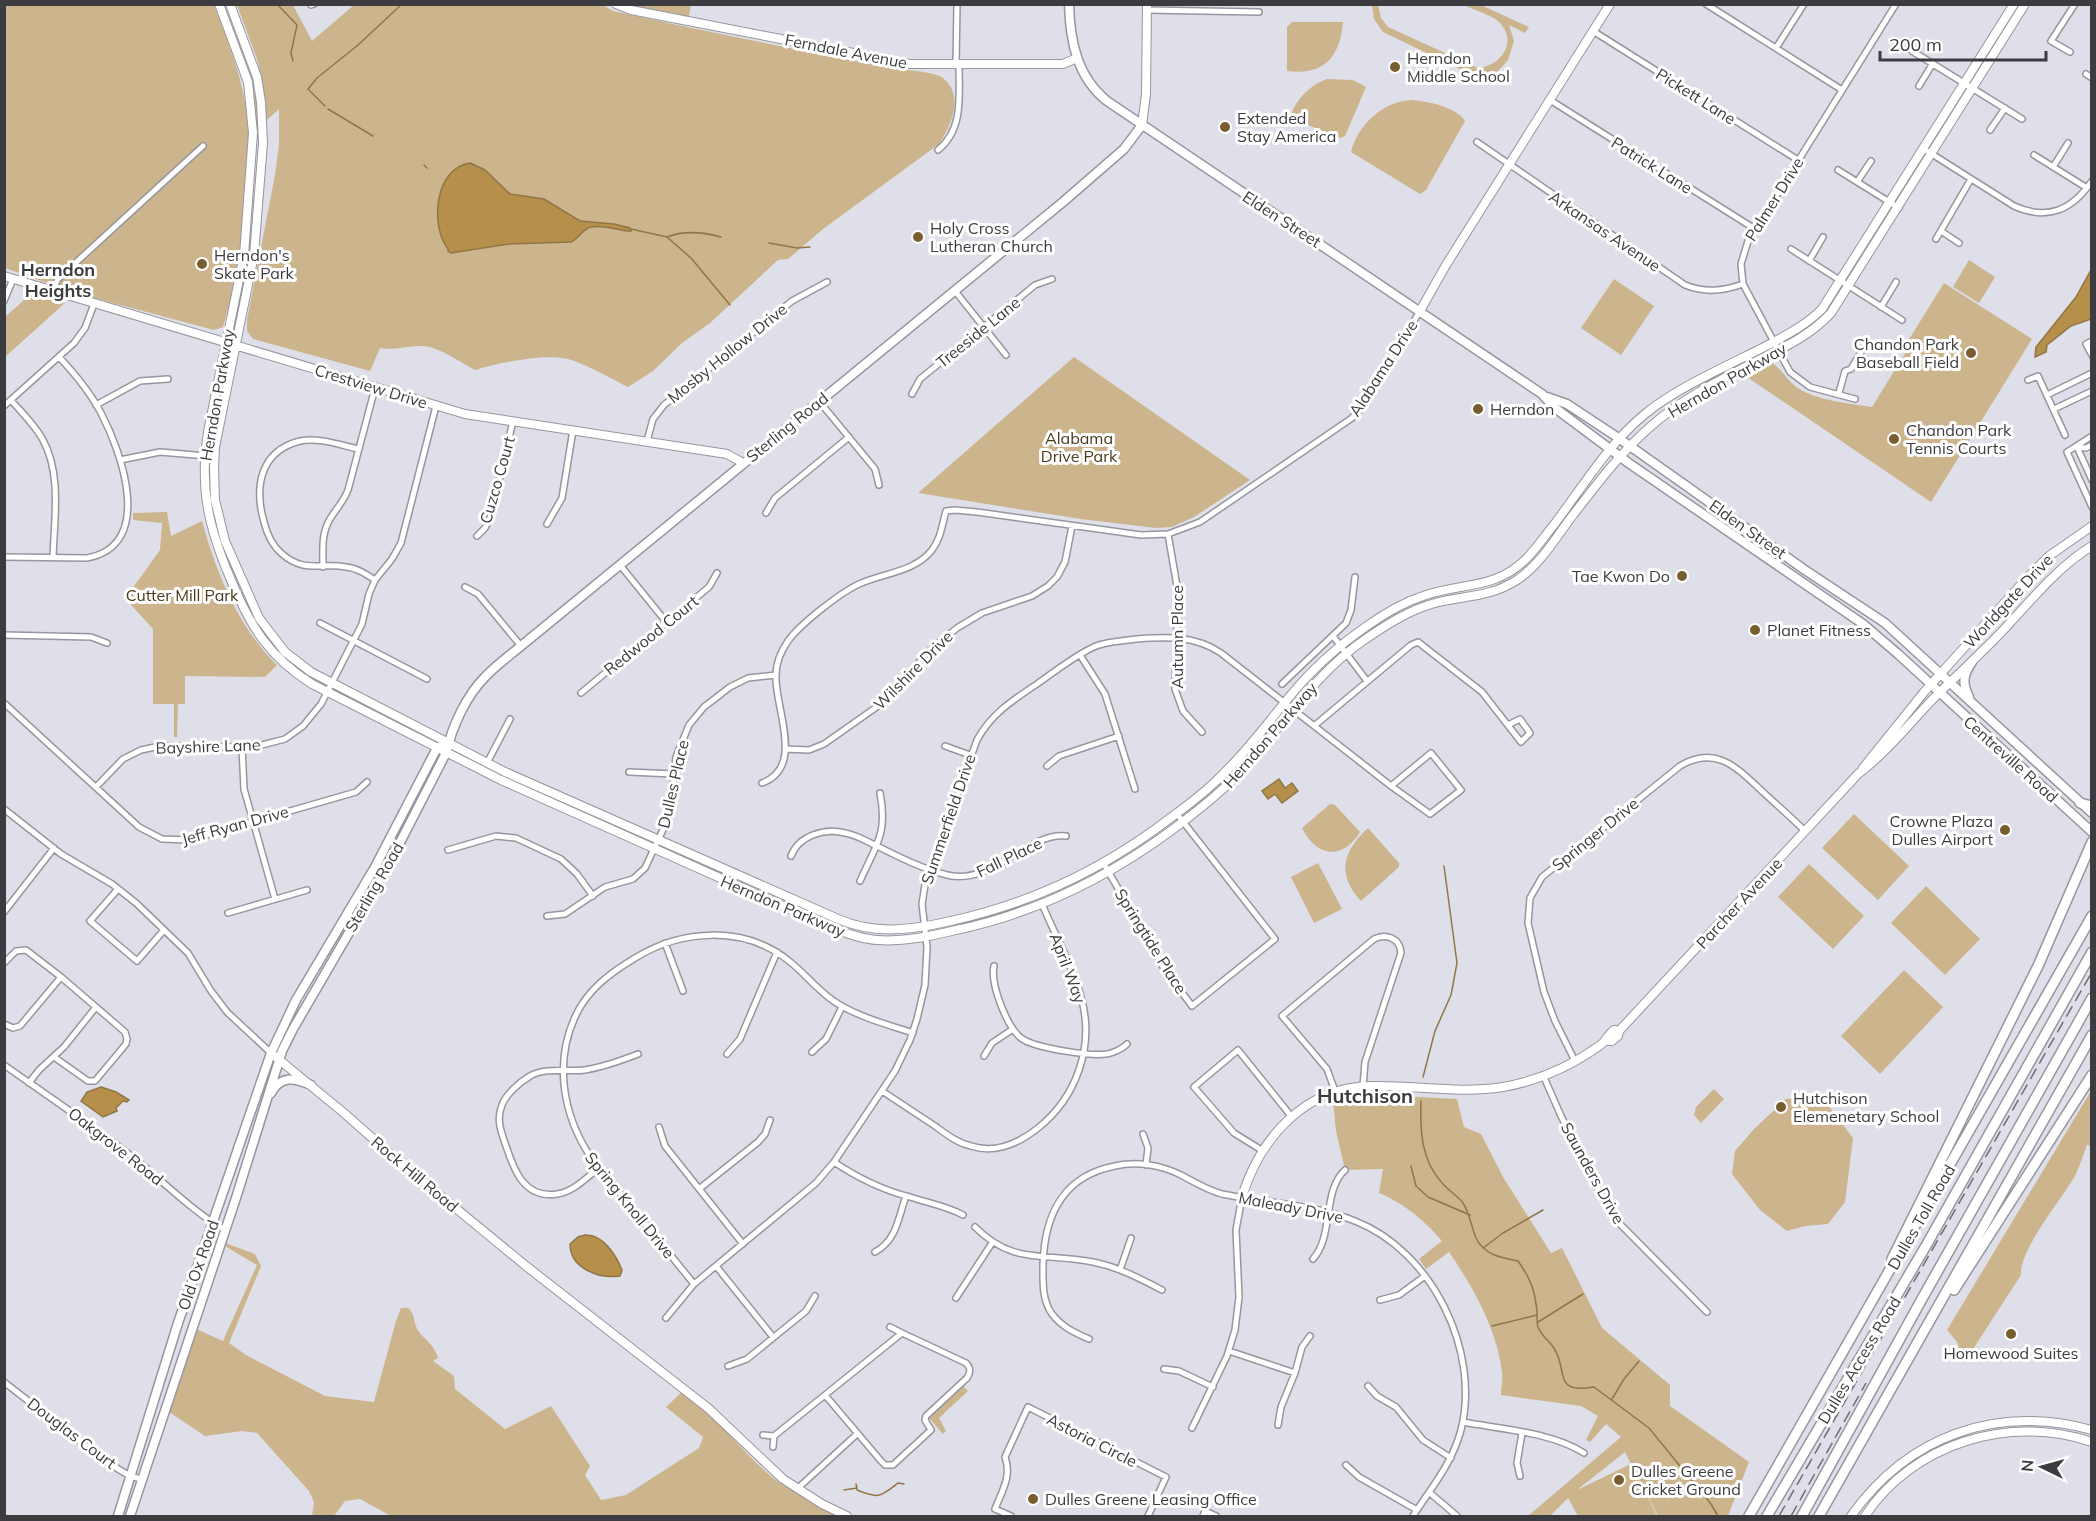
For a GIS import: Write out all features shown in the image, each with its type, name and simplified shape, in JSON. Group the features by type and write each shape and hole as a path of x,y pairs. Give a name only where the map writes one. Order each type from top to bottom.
{"highway":[{"path":"2080,803 2091,806"},
{"path":"1879,1289 1899,1241 2038,966 2091,842"},
{"name":"Dulles Toll Road","path":"1749,1516 2091,916"},
{"name":"Dulles Access Road","path":"1767,1516 1932,1235 2091,952"},
{"name":"Dulles Access Road","path":"1802,1516 2091,998"},
{"path":"1819,1516 2091,1035"},
{"path":"1912,1352 1981,1249 2091,1075"}],"main road":[{"name":"Herndon Parkway","path":"219,4 248,82 253,123 244,255 204,456 204,490 216,544 251,625 269,650 303,678 446,753 501,780 847,934 884,940 926,936 993,921 1042,904 1108,872 1149,847 1232,781 1313,685 1346,654 1381,629 1420,608 1439,602 1488,594 1517,580 1538,561 1620,456 1655,423 1685,400 1807,334 1832,313 2025,4"},
{"name":"Herndon Parkway","path":"230,4 257,77 263,123 257,236 214,457 214,489 219,520 230,551 259,618 278,645 311,672 487,763 848,924 888,930 965,918 1011,905 1047,892 1104,864 1177,814 1209,787 1237,760 1313,670 1340,646 1374,621 1408,602 1436,592 1476,586 1519,566 1539,544 1611,449 1637,421 1659,403 1773,342 1816,316 1841,282 2014,4"},
{"name":"Ferndale Avenue","path":"616,4 631,10 910,64 1063,64 1077,58"},
{"name":"Elden Street","path":"1069,4 1071,37 1077,58 1083,73 1097,92 1142,125 1546,397 1567,405 1620,439 1901,636 1941,673"},
{"name":"Alabama Drive","path":"1420,311 1610,4"},
{"path":"1142,125 1146,94 1147,7"},
{"name":"Sterling Road","path":"293,1029 390,862 446,753 448,742 475,688 492,670 521,646 1116,158 1131,142 1142,125"},
{"name":"Crestview Drive","path":"4,276 465,414 727,454 743,463"},
{"name":"Elden Street","path":"1546,397 1555,408 1620,456 1852,616 1886,643 1931,685"},
{"name":"Worldgate Drive","path":"1931,685 2049,556 2091,526"},
{"name":"Worldgate Drive","path":"1940,694 2047,584 2073,559 2091,546"},
{"path":"1970,700 1963,681 1972,662"},
{"name":"Centreville Road","path":"1941,673 2091,813"},
{"name":"Centreville Road","path":"1931,685 2091,832"},
{"name":"Parcher Avenue","path":"1858,774 1872,754 1931,685"},
{"name":"Parcher Avenue","path":"1242,1197 1250,1173 1278,1130 1291,1116 1315,1100 1335,1092 1363,1086 1465,1090 1515,1084 1575,1061 1605,1041 1612,1041 1858,774 1890,747 1940,694"},
{"path":"437,748 448,742"},
{"name":"Sterling Road","path":"287,1017 375,867 437,748"},
{"name":"Old Ox Road","path":"118,1516 178,1323 271,1053 287,1017"},
{"name":"Old Ox Road","path":"129,1516 225,1230 279,1059 293,1029"},
{"name":"Rock Hill Road","path":"271,1053 473,1223 708,1408 770,1468 797,1489 847,1516"},
{"path":"266,1101 277,1085 285,1079 311,1085"},
{"path":"1851,1516 1868,1494 1893,1469 1931,1443 1952,1434 1986,1424 2028,1421 2062,1423 2091,1430"},
{"path":"1865,1516 1893,1483 1911,1468 1934,1454 1964,1441 1993,1434 2025,1431 2054,1433 2091,1442"}],"street":[{"path":"938,150 951,136 957,121 957,4"},
{"path":"1776,48 1803,4"},
{"name":"Palmer Drive","path":"1855,399 1839,393 1819,390 1803,383 1790,372 1743,284 1742,256 1755,229 1896,4"},
{"path":"2070,52 2051,41 2075,4"},
{"path":"1707,5 1842,90"},
{"path":"1147,7 1259,12"},
{"name":"Pickett Lane","path":"1593,31 1798,160"},
{"path":"1912,51 2022,119"},
{"path":"1919,86 1933,63"},
{"name":"Patrick Lane","path":"1550,100 1755,229"},
{"path":"1990,130 2005,108"},
{"name":"Arkansas Avenue","path":"1477,142 1684,285 1711,291 1729,289 1743,284"},
{"path":"2053,167 2068,143"},
{"path":"52,291 57,279 203,146"},
{"path":"1924,150 2014,206 2039,213 2064,208 2078,200 2091,181"},
{"path":"2034,155 2087,188"},
{"path":"1857,182 1871,161"},
{"path":"1838,170 1899,208"},
{"path":"1936,239 1971,179"},
{"path":"1941,231 1959,243"},
{"path":"1809,261 1823,237"},
{"path":"1791,249 1902,320"},
{"path":"4,301 13,279"},
{"name":"Treeside Lane","path":"912,394 920,379 1035,285 1052,279"},
{"name":"Mosby Hollow Drive","path":"647,441 653,419 664,405 792,301 826,282"},
{"path":"1881,307 1896,282"},
{"path":"955,291 1006,355"},
{"path":"4,406 80,336 94,304"},
{"name":"Alabama Drive","path":"776,675 780,655 790,638 841,595 861,584 916,564 929,554 938,540 946,511 977,512 1141,535 1168,534 1190,527 1352,418 1360,409 1420,311"},
{"path":"2091,341 2086,344 2091,355"},
{"path":"1839,393 1845,371 1851,369 1861,352"},
{"path":"4,557 96,557 110,550 120,539 128,518 120,460 108,428 77,377 59,357"},
{"path":"2047,395 2091,374"},
{"path":"2028,380 2038,376 2065,435"},
{"path":"96,405 140,381 168,379"},
{"path":"323,567 324,534 331,517 348,490 375,388"},
{"path":"2054,409 2091,391"},
{"path":"11,400 36,430 51,461 55,484 53,558"},
{"path":"819,401 875,469 879,485"},
{"name":"Bayshire Lane","path":"96,787 123,759 141,750 160,746 242,748 275,743 295,733 311,718 354,641 365,617 369,594 375,579 392,559 401,543 436,406"},
{"name":"Cuzco Court","path":"477,536 485,528 490,518 513,422"},
{"path":"548,524 562,498 573,430"},
{"path":"2091,436 2067,452 2091,507"},
{"path":"766,513 775,498 849,437"},
{"path":"358,449 317,440 300,441 288,446 274,456 261,477 259,502 267,532 276,548 297,563 307,567 354,568 375,579"},
{"path":"2077,447 2086,448 2091,445"},
{"path":"2077,447 2091,480"},
{"path":"120,460 160,452 214,457"},
{"name":"Wilshire Drive","path":"785,749 809,750 824,744 888,699 927,653 957,628 988,610 1032,596 1048,586 1057,577 1065,562 1072,526"},
{"name":"Autumn Place","path":"1168,534 1178,592 1174,680 1177,697 1184,711 1202,732"},
{"path":"620,565 667,623"},
{"name":"Redwood Court","path":"581,693 710,587 717,573"},
{"path":"1282,684 1346,623 1351,610 1355,577"},
{"path":"465,587 478,594 521,646"},
{"path":"320,623 427,679"},
{"path":"4,635 91,637 107,643"},
{"path":"1333,636 1367,681"},
{"name":"Summerfield Drive","path":"666,1318 694,1284 803,1195 834,1162 882,1091 903,1055 913,1033 925,985 926,936 923,894 970,755 982,730 996,714 1080,655 1106,643 1176,637 1195,640 1215,649 1390,786 1430,814 1461,790 1431,753 1390,786"},
{"path":"1314,726 1411,645 1418,642 1482,692 1508,725"},
{"path":"1080,655 1105,694 1135,789"},
{"path":"762,783 777,773 785,749 784,724 776,675"},
{"name":"Dulles Place","path":"547,916 565,914 605,887 627,881 640,874 649,862 671,808 676,757 684,735 704,707 730,687 757,676 776,675"},
{"name":"Jeff Ryan Drive","path":"4,703 139,827 162,839 189,840 356,792 367,782"},
{"path":"487,763 510,719"},
{"path":"1047,766 1059,756 1119,736"},
{"path":"945,746 970,755"},
{"path":"242,748 242,777 275,899"},
{"name":"Springer Drive","path":"1575,1061 1559,1030 1544,992 1528,923 1530,898 1542,877 1680,766 1701,757 1714,758 1734,766 1805,831"},
{"path":"628,772 674,774"},
{"path":"860,881 877,846 884,818 880,793"},
{"name":"Rock Hill Road","path":"4,809 74,863 118,889 164,930 188,954 226,1012 271,1053"},
{"name":"Springtide Place","path":"1104,864 1163,967 1192,1006 1275,939 1177,814"},
{"name":"Fall Place","path":"792,856 801,842 823,832 846,833 930,869 957,876 975,875 1048,838 1066,836"},
{"path":"448,850 496,836 516,838 561,859 577,874 593,896"},
{"path":"4,912 54,848"},
{"path":"118,889 90,921 137,961 164,930"},
{"path":"228,913 307,890"},
{"name":"April Way","path":"882,1091 963,1144 985,1149 1002,1148 1014,1144 1028,1136 1053,1114 1071,1089 1084,1053 1086,1028 1081,998 1042,904"},
{"name":"Spring Knoll Drive","path":"694,1284 599,1168 580,1141 570,1116 564,1091 563,1071 566,1045 571,1027 589,994 617,969 665,943 686,937 722,935 759,943 777,952 821,992 842,1006 913,1033"},
{"path":"1335,1092 1327,1069 1282,1016 1374,939 1385,936 1395,939 1401,953 1365,1062 1363,1086"},
{"path":"665,943 682,991"},
{"path":"4,963 16,951 26,950 61,976 125,1032 128,1039 98,1079 88,1081 54,1057"},
{"path":"727,1054 740,1039 777,952"},
{"path":"994,966 994,984 1013,1029 1021,1038 1029,1042 1084,1053 1112,1053 1127,1044"},
{"path":"4,1024 13,1028 20,1026 61,976"},
{"path":"812,1052 826,1039 842,1006"},
{"path":"29,1083 96,1007"},
{"path":"984,1056 992,1043 1013,1029"},
{"path":"1263,1150 1234,1133 1194,1087 1238,1050 1291,1116"},
{"path":"599,1168 571,1190 550,1195 534,1191 514,1171 500,1129 502,1106 509,1094 533,1074 547,1070 595,1068 638,1054"},
{"name":"Oakgrove Road","path":"4,1065 56,1100 225,1230"},
{"name":"Saunders Drive","path":"1543,1075 1586,1167 1617,1221 1707,1312"},
{"path":"699,1189 758,1142 765,1134 770,1120"},
{"path":"659,1127 665,1146 743,1244"},
{"path":"1143,1134 1148,1148 1146,1165"},
{"path":"834,1162 862,1180 963,1215"},
{"name":"Maleady Drive","path":"1089,1339 1063,1326 1047,1305 1043,1292 1044,1239 1051,1216 1064,1196 1081,1180 1101,1170 1121,1165 1146,1165 1171,1170 1217,1192 1329,1213 1356,1221 1383,1236 1404,1253 1425,1276 1445,1311 1460,1349 1465,1391 1462,1422 1451,1458 1413,1516"},
{"path":"1313,1259 1322,1243 1336,1182 1345,1170"},
{"path":"875,1251 892,1238 906,1196"},
{"name":"Parcher Avenue","path":"1192,1428 1229,1351 1238,1313 1239,1281 1236,1239 1242,1197"},
{"path":"975,1227 992,1243 1013,1253 1079,1260 1120,1270 1162,1290"},
{"path":"1120,1270 1131,1238"},
{"path":"956,1298 992,1243"},
{"path":"716,1266 773,1337"},
{"path":"1380,1300 1399,1295 1425,1276"},
{"path":"728,1366 743,1361 807,1310 815,1296"},
{"path":"825,1395 885,1465 893,1465 931,1430 925,1420 926,1416 967,1378 970,1373 969,1367 966,1363 891,1327"},
{"path":"764,1435 774,1436 902,1333"},
{"path":"1278,1425 1281,1407 1295,1373 1302,1347 1310,1336"},
{"path":"1229,1351 1295,1373"},
{"path":"1164,1369 1179,1371 1213,1387"},
{"name":"Douglas Court","path":"4,1382 108,1463 130,1476 141,1479"},
{"path":"1368,1386 1377,1396 1396,1407 1427,1444 1451,1458"},
{"name":"Astoria Circle","path":"1011,1516 994,1509 1007,1480 1008,1466 1005,1457 1028,1407 1166,1477 1148,1516"},
{"path":"1462,1422 1564,1443 1584,1453"},
{"path":"1520,1476 1517,1462 1522,1433"},
{"path":"797,1489 857,1434"},
{"path":"773,1447 774,1436"},
{"path":"1346,1465 1359,1477 1417,1510"},
{"path":"1430,1493 1457,1516"},
{"path":"1203,1516 1205,1511 1216,1516"}],"green space":[{"path":"601,4 613,11 681,26 939,76 950,85 955,102 954,111 948,129 939,144 823,229 788,259 778,260 710,323 682,343 653,371 628,387 582,364 558,357 496,364 475,370 429,347 380,348 370,371 253,339 247,331 247,320 275,175 279,144 279,109 248,137 242,236 223,327 214,330 72,292 5,268 4,5 214,5 236,65 245,102 263,86 257,59 237,5 293,5 312,41 354,5"},
{"path":"620,5 691,5 688,21"},
{"path":"1372,5 1378,5 1381,18 1388,27 1478,68 1487,66 1500,57 1505,51 1507,36 1498,21 1464,5 1481,5 1529,27 1525,33 1509,25 1514,41 1508,60 1498,71 1480,75 1466,72 1383,32 1374,19"},
{"path":"1292,22 1343,22 1338,45 1328,61 1311,70 1287,71 1287,27"},
{"path":"1327,79 1353,80 1366,87 1345,136 1341,138 1290,118 1304,94"},
{"path":"1412,100 1448,108 1465,121 1426,190 1420,194 1351,152 1360,132 1374,116 1392,105"},
{"path":"1969,260 1995,277 1979,303 1953,287"},
{"path":"1614,279 1654,306 1621,355 1581,328"},
{"path":"1944,283 2032,339 1931,502 1744,375 1770,362 1794,385 1815,396 1872,407 1906,352 1903,349"},
{"path":"32,293 65,303 5,357 5,317"},
{"name":"Alabama Drive Park","path":"1074,357 1250,480 1194,517 1172,527 1156,528 1081,519 918,493"},
{"name":"Cutter Mill Park","path":"167,512 171,536 202,521 214,560 230,598 251,634 277,665 265,677 185,676 185,704 178,704 177,737 174,737 174,704 153,704 153,629 124,597 160,550 162,523 133,520 133,513"},
{"path":"1330,804 1335,805 1360,832 1346,847 1330,852 1315,845 1302,828"},
{"path":"1854,814 1909,866 1878,900 1822,848"},
{"path":"1368,828 1399,863 1399,867 1361,901 1348,881 1346,863 1353,845"},
{"path":"1318,863 1342,909 1314,923 1291,877"},
{"path":"1809,864 1864,916 1833,949 1778,897"},
{"path":"1926,886 1980,939 1945,975 1891,923"},
{"path":"1904,970 1943,1007 1880,1074 1841,1036"},
{"path":"1714,1089 1724,1099 1701,1123 1694,1115 1696,1107"},
{"path":"2091,1091 2091,1146 2087,1145 2075,1176 2034,1239 2022,1265 2021,1275 1964,1363 1957,1342 1947,1330"},
{"path":"1362,1094 1457,1099 1464,1127 1481,1134 1503,1177 1551,1253 1562,1248 1602,1328 1670,1385 1670,1406 1749,1462 1728,1516 1658,1516 1641,1483 1657,1516 1578,1516 1568,1498 1550,1516 1528,1516 1621,1437 1606,1424 1590,1442 1586,1440 1598,1416 1581,1406 1501,1395 1502,1372 1495,1340 1483,1309 1467,1279 1449,1252 1426,1269 1419,1259 1442,1241 1414,1213 1379,1193 1383,1169 1345,1170 1336,1131 1333,1101","holes":["1625,1452 1631,1464 1577,1490"]},
{"path":"1821,1096 1853,1138 1845,1202 1828,1224 1805,1226 1787,1231 1760,1210 1732,1174 1735,1151 1754,1129 1786,1099"},
{"path":"225,1243 255,1254 261,1266 229,1343 246,1355 325,1396 374,1402 396,1321 401,1308 408,1308 413,1314 418,1330 436,1353 438,1358 433,1361 454,1376 455,1389 505,1429 551,1406 590,1466 585,1475 601,1500 626,1495 699,1448 703,1437 666,1407 684,1390 773,1478 835,1516 391,1516 360,1499 345,1501 334,1516 312,1516 314,1502 309,1491 257,1433 242,1431 205,1436 169,1412 196,1329 223,1341 257,1265 225,1246"},
{"path":"963,1386 968,1391 939,1418 946,1431 943,1434 929,1418"}],"shaded area":[{"path":"470,163 485,170 510,194 544,199 580,221 614,224 630,228 631,231 596,226 585,230 571,242 509,244 451,253 442,239 439,227 439,200 442,187 449,175 458,167"},
{"path":"2091,270 2091,319 2071,326 2047,345 2046,352 2035,357 2036,347 2076,297"},
{"path":"1279,779 1285,788 1292,783 1298,791 1282,803 1275,794 1268,799 1262,791"},
{"path":"101,1087 129,1100 123,1101 116,1108 117,1111 103,1117 81,1101 87,1092"},
{"path":"585,1235 598,1238 608,1247 622,1270 620,1276 595,1274 575,1260 570,1244 578,1237"}],"waterway":[{"path":"277,4 297,25 291,53 293,61"},
{"path":"325,106 308,89 317,78 358,45 402,4"},
{"path":"328,109 373,136"},
{"path":"424,165 427,168"},
{"path":"631,229 667,237 691,258 730,305"},
{"path":"667,237 694,232 721,237"},
{"path":"769,243 797,248 810,247"},
{"path":"1423,1077 1435,1031 1451,995 1457,963 1444,866"},
{"path":"1421,1101 1423,1145 1430,1166 1443,1184 1463,1203 1479,1244 1494,1255 1518,1261 1525,1271 1534,1292 1538,1327 1555,1350 1567,1384 1572,1387 1594,1387 1649,1428 1711,1504 1718,1516"},
{"path":"1411,1166 1416,1186 1428,1197 1470,1215"},
{"path":"1483,1248 1503,1233 1543,1210"},
{"path":"1538,1322 1583,1294"},
{"path":"1492,1326 1537,1315"},
{"path":"1612,1399 1624,1379 1639,1361"},
{"path":"844,1490 857,1488 856,1484 857,1490 870,1495 879,1495 898,1483 904,1484"}],"railway":[{"path":"1779,1516 2092,972"},
{"path":"1791,1516 1866,1383"}],"place":[{"name":"Herndon Middle School","path":"1395,67"},
{"name":"Extended Stay America","path":"1225,127"},
{"name":"Holy Cross Lutheran Church","path":"918,237"},
{"name":"Herndon's Skate Park","path":"202,264"},
{"name":"Chandon Park Baseball Field","path":"1971,353"},
{"name":"Herndon","path":"1478,409"},
{"name":"Chandon Park Tennis Courts","path":"1894,439"},
{"name":"Tae Kwon Do","path":"1682,576"},
{"name":"Planet Fitness","path":"1755,630"},
{"name":"Crowne Plaza Dulles Airport","path":"2005,830"},
{"name":"Hutchison Elemenetary School","path":"1781,1107"},
{"name":"Homewood Suites","path":"2011,1334"},
{"name":"Dulles Greene Cricket Ground","path":"1619,1480"},
{"name":"Dulles Greene Leasing Office","path":"1033,1499"}],"district":[{"name":"Herndon Heights","path":"58,280"},
{"name":"Hutchison","path":"1365,1096"}]}
